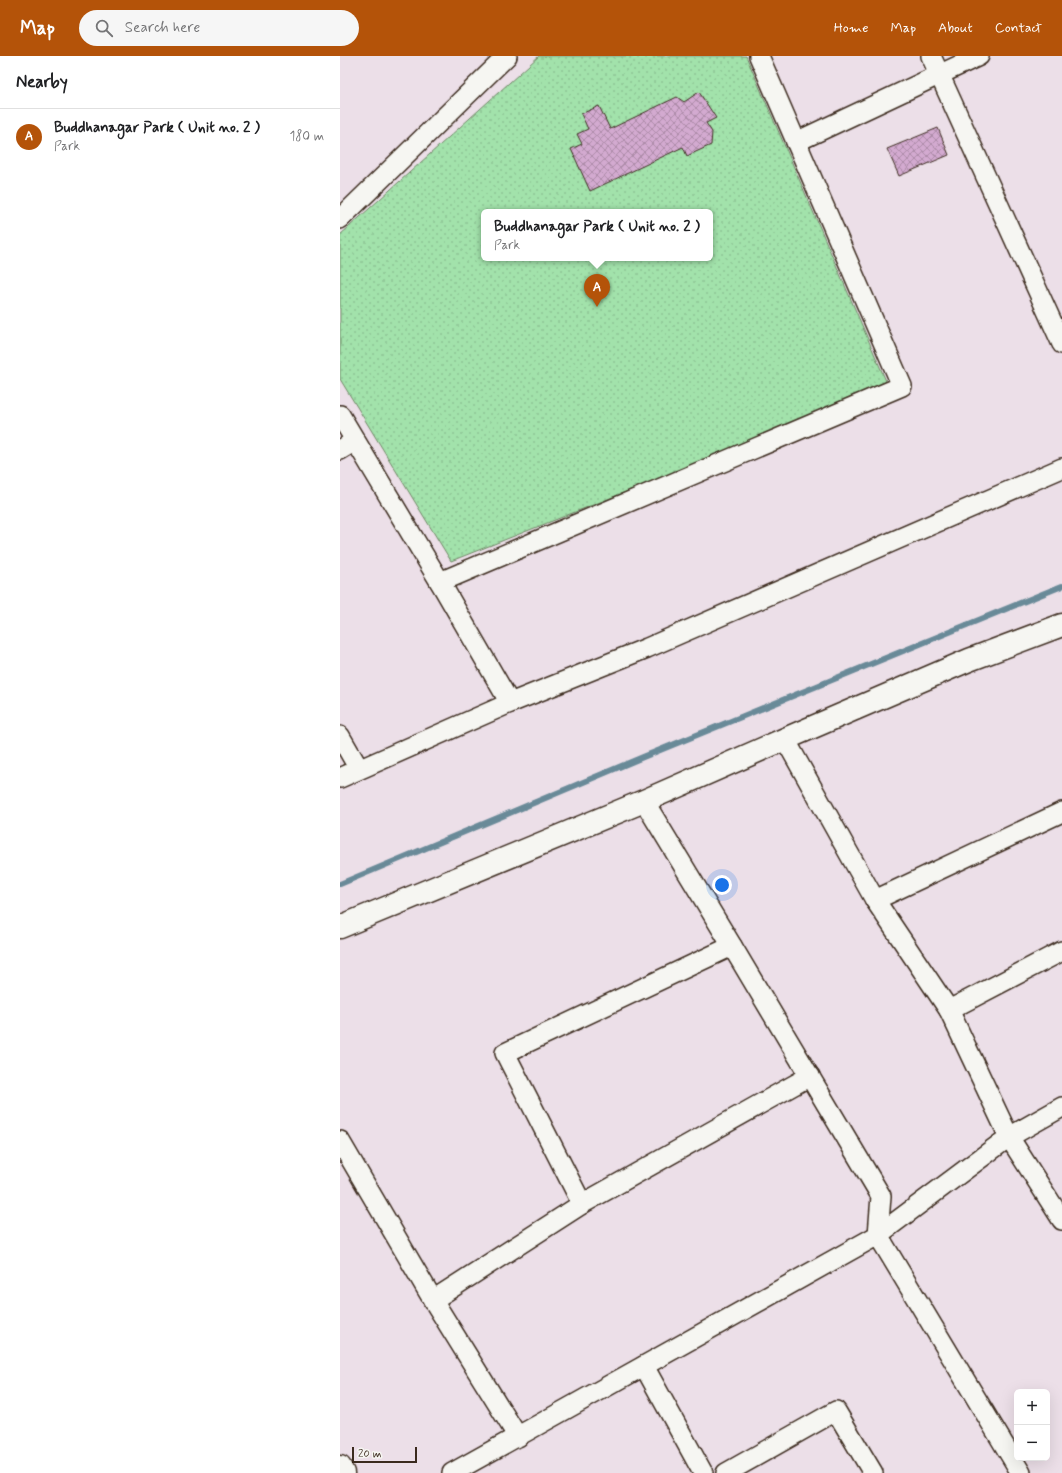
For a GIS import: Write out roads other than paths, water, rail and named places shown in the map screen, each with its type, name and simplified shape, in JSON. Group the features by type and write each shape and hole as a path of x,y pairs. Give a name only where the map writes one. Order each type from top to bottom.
{"street":[{"path":"340,219 507,56"},
{"path":"440,582 902,386 759,56"},
{"path":"931,56 1062,344"},
{"path":"796,142 979,56"},
{"path":"340,415 348,445 440,582 510,703"},
{"path":"340,778 510,703 654,645 1062,468"},
{"path":"340,927 644,801 785,738 969,660 1062,625"},
{"path":"340,736 358,769"},
{"path":"785,738 875,900 949,1010 1009,1137 1062,1220"},
{"path":"644,801 881,1196 878,1235 1021,1473"},
{"path":"875,900 1062,812"},
{"path":"582,1204 505,1053 732,946"},
{"path":"949,1010 1062,951"},
{"path":"433,1300 582,1204 810,1076"},
{"path":"452,1473 878,1235 1009,1137 1062,1107"},
{"path":"340,1141 433,1300 518,1437"},
{"path":"644,1366 703,1473"},
{"path":"726,1473 836,1411 873,1473"},
{"path":"340,1467 343,1473"}],"waterway":[{"path":"340,884 643,757 1062,586"}],"place":[{"name":"Buddhanagar Park ( Unit no. 2 )","path":"597,307"}]}
